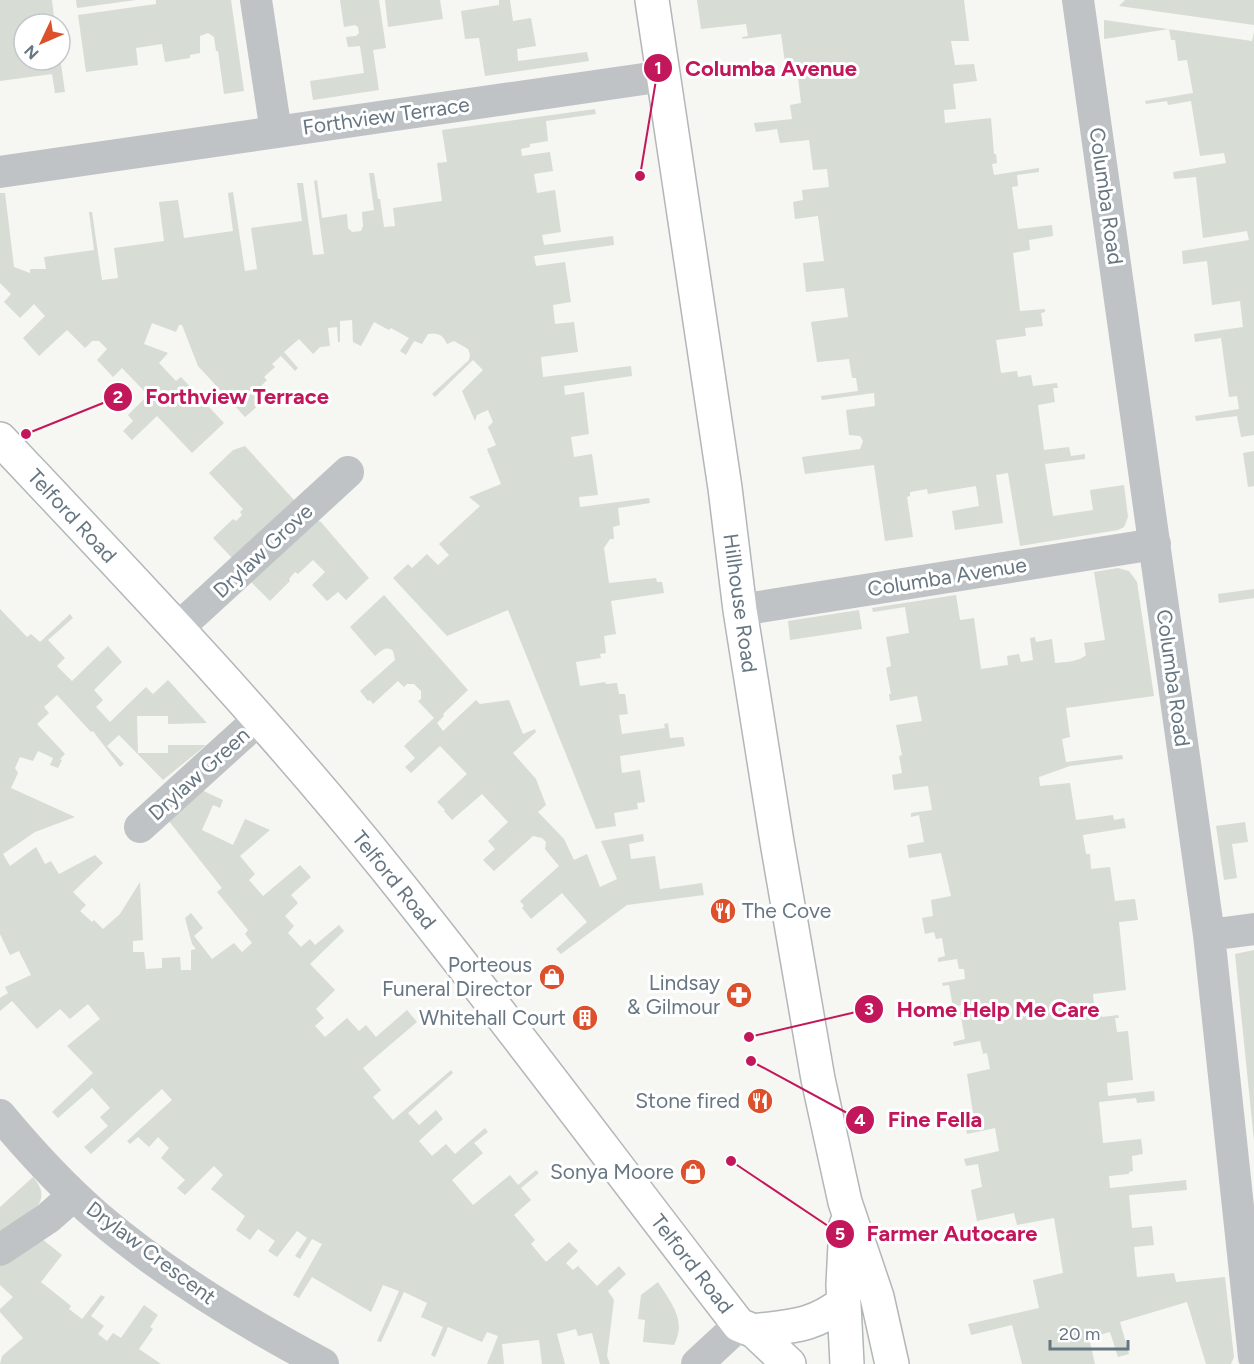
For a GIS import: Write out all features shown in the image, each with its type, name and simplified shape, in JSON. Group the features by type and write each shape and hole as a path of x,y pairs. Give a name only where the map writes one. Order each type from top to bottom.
{"main road":[{"name":"Hillhouse Road","path":"652,0 724,476 740,610 818,1079 845,1202 874,1289 892,1364"},
{"name":"Telford Road","path":"0,439 177,629 383,865 747,1328 789,1364"},
{"name":"Hillhouse Road","path":"845,1202 847,1240 843,1303 847,1364"},
{"path":"758,1364 747,1328 792,1328 809,1323 843,1303"}],"street":[{"path":"256,0 276,132"},
{"name":"Columba Road","path":"1078,0 1209,934 1254,1357"},
{"name":"Forthview Terrace","path":"0,172 664,76"},
{"name":"Drylaw Grove","path":"177,629 348,472"},
{"name":"Columba Avenue","path":"740,610 1155,544"},
{"name":"Drylaw Green","path":"140,827 258,720"},
{"path":"1209,934 1254,929"},
{"name":"Drylaw Crescent","path":"0,1115 74,1195 123,1237 171,1272 262,1332 323,1364"},
{"path":"0,1250 48,1218 74,1195"},
{"path":"697,1364 747,1328"}],"shaded area":[{"path":"0,0 52,0 53,12 12,12 12,72 62,72 65,92 55,93 52,74 0,81"},
{"path":"76,0 136,0 77,8"},
{"path":"156,0 231,0 244,91 224,94 218,51 216,51 214,37 208,33 200,36 200,53 190,55 190,58 165,62 162,44 136,48 138,65 86,72 78,15 156,4"},
{"path":"340,0 379,0 386,48 373,50 379,90 313,100 310,81 364,73 360,46 348,47 346,37 356,36 359,33 358,27 355,25 344,27"},
{"path":"385,0 440,0 443,19 388,27"},
{"path":"499,0 510,0 513,21 531,18 536,46 517,49 518,61 587,52 589,61 485,76 479,38 465,39 461,11 499,5"},
{"path":"697,0 964,0 969,41 951,41 955,65 974,64 977,81 953,84 956,109 944,110 945,123 991,118 997,163 992,164 994,175 1039,168 1039,172 1017,175 1018,186 1012,187 1018,229 1052,225 1053,236 1029,240 1030,250 1013,253 1020,311 1045,309 1045,312 1041,313 1043,326 1025,328 1026,336 996,340 1001,373 1017,371 1018,377 1031,375 1033,386 1057,383 1058,388 1053,388 1055,402 1038,405 1044,450 1069,447 1071,456 1085,454 1085,459 1045,464 1053,516 1093,510 1090,490 1124,485 1128,517 1124,527 1118,530 1020,546 1008,473 996,475 1003,523 955,530 952,511 979,506 976,486 928,494 927,489 910,492 910,496 907,497 913,537 885,541 874,465 805,474 802,457 860,449 863,441 860,436 849,435 846,410 875,406 874,393 822,400 821,396 858,391 856,378 852,378 849,359 817,362 811,322 848,317 844,288 806,292 803,263 824,261 818,216 795,219 793,202 803,200 802,190 829,187 827,169 813,170 809,140 780,143 777,129 756,132 754,123 792,119 790,105 801,103 797,69 786,70 781,34 743,39 742,37 748,36 746,24 701,29"},
{"path":"1125,0 1254,0 1254,25 1119,6"},
{"path":"1104,20 1168,29 1104,39"},
{"path":"1169,29 1252,41 1254,32 1254,435 1241,437 1237,416 1196,421 1195,416 1239,409 1237,396 1229,397 1221,338 1195,342 1194,334 1243,327 1240,301 1212,305 1207,261 1183,264 1182,251 1249,240 1247,231 1203,238 1196,177 1174,179 1173,172 1226,163 1224,153 1200,156 1191,101 1168,105 1167,101 1146,104 1145,101 1193,93 1187,60 1178,61 1175,40 1171,40"},
{"path":"595,109 596,114 546,121 548,141 530,144 530,147 521,149 522,156 550,152 553,171 534,174 537,193 555,190 561,232 542,235 544,245 613,236 614,245 534,256 536,266 565,262 571,302 553,305 555,324 574,322 578,352 541,357 543,377 631,366 632,376 564,386 565,395 584,392 589,434 571,437 574,457 592,454 598,495 579,497 580,507 649,498 650,503 618,508 620,525 613,527 614,539 610,539 604,548 609,583 656,578 657,582 662,582 664,593 611,601 616,634 604,636 606,653 600,654 601,658 576,662 580,686 605,682 606,684 617,683 619,694 625,694 628,714 619,715 622,734 665,728 664,724 668,723 670,738 683,737 685,746 620,756 622,773 640,770 645,802 637,803 638,809 614,813 616,826 596,829 508,610 447,636 393,578 408,564 412,568 427,554 438,565 449,555 439,544 480,506 469,497 501,484 487,449 496,445 488,427 493,422 488,410 477,415 475,421 462,391 483,370 473,360 435,397 432,394 469,360 468,349 454,341 447,344 440,335 432,333 428,334 422,344 414,341 406,355 400,351 409,338 374,322 361,346 353,342 352,320 340,321 340,342 338,342 337,327 328,328 330,346 320,347 313,354 299,339 284,352 298,368 295,371 281,356 272,364 275,367 264,377 267,380 253,394 261,403 245,417 198,366 182,325 179,325 176,332 152,323 144,344 168,353 159,363 176,381 181,377 224,423 192,453 157,416 132,440 123,431 133,421 128,415 148,395 122,368 113,377 97,360 107,349 99,341 92,341 85,348 67,330 39,356 23,338 45,316 34,304 20,318 4,302 11,294 0,283 0,193 5,193 14,267 30,273 30,269 46,269 44,257 94,250 89,212 92,212 102,280 118,278 114,248 164,241 159,202 178,200 184,238 233,231 228,193 233,192 245,271 257,269 251,228 302,221 297,183 303,183 313,255 324,254 314,181 317,180 322,218 347,214 348,228 352,232 361,231 362,212 374,210 369,173 374,173 384,227 395,226 393,208 442,201 437,163 447,162 442,130"},
{"path":"245,446 294,500 294,507 234,560 213,538 233,519 236,521 242,515 240,512 243,509 209,473 233,450"},
{"path":"1254,451 1254,486 1248,487 1243,453"},
{"path":"312,518 321,522 369,578 346,600 338,592 327,601 312,585 325,572 313,560 298,574 295,572 289,579 290,581 270,601 246,577"},
{"path":"1118,568 1129,571 1137,582 1154,696 1066,708 1070,737 1062,739 1066,762 1122,755 1123,759 1070,766 1039,777 1040,786 1070,783 1076,820 1113,815 1114,820 1124,818 1126,828 1083,835 1086,854 1090,854 1091,869 1110,867 1115,901 1135,899 1138,920 1119,922 1126,990 1093,994 1094,1005 1100,1005 1102,1017 1118,1015 1119,1018 1115,1018 1117,1032 1128,1031 1133,1080 1107,1083 1108,1096 1154,1091 1155,1101 1137,1103 1136,1098 1099,1102 1103,1143 1141,1139 1143,1154 1132,1156 1133,1171 1129,1174 1109,1176 1110,1188 1186,1180 1187,1190 1129,1195 1132,1228 1152,1226 1154,1245 1134,1247 1137,1277 1174,1273 1176,1282 1225,1277 1234,1357 1231,1364 1206,1364 1187,1302 1120,1322 1129,1354 1118,1357 1110,1332 1089,1338 1095,1364 1022,1364 1012,1325 971,1335 968,1324 1039,1308 1033,1280 1063,1273 1054,1218 1017,1225 1014,1213 977,1221 971,1190 982,1187 978,1164 966,1166 964,1159 999,1151 995,1128 967,1134 966,1128 975,1126 967,1074 990,1069 987,1053 983,1054 980,1041 954,1046 953,1042 965,1039 960,1012 963,1011 962,1005 953,1007 949,985 943,986 942,983 965,979 964,969 959,969 957,959 938,962 938,958 945,956 942,938 936,939 934,932 925,934 922,918 933,916 931,900 951,896 941,853 909,858 907,845 924,842 919,815 911,817 911,813 932,810 928,786 894,790 892,775 902,773 899,756 902,755 896,725 922,721 917,696 890,701 889,694 891,694 886,668 891,666 886,637 909,633 905,607 873,612 872,608 956,595 960,620 974,618 981,669 1008,665 1007,656 1019,654 1021,662 1033,660 1030,638 1035,637 1036,642 1052,639 1055,663 1071,661 1086,655 1084,643 1105,640 1094,572"},
{"path":"1254,589 1254,598 1219,603 1218,594"},
{"path":"384,595 468,690 437,723 443,731 476,700 480,704 509,700 523,734 535,729 536,732 513,753 536,779 546,805 538,812 564,839 574,860 587,854 600,887 617,879 601,841 643,834 644,841 629,844 631,859 655,856 660,889 702,883 704,895 627,905 561,954 556,949 587,922 562,893 531,919 522,908 524,906 520,901 559,866 545,849 546,842 542,838 533,836 494,871 483,860 495,849 488,841 508,822 482,794 452,820 437,802 467,774 440,746 411,773 405,767 415,758 404,746 434,718 418,701 421,699 421,691 414,684 407,684 404,687 398,681 373,704 360,691 395,660 393,651 388,649 384,649 375,656 350,627"},
{"path":"0,609 27,637 31,634 40,642 70,614 73,618 48,640 65,658 57,666 72,681 108,646 122,662 94,690 103,700 96,707 110,722 146,687 153,694 168,680 207,723 168,724 168,716 137,716 138,753 168,753 168,745 206,745 163,780 119,735 107,746 124,764 120,767 93,731 91,732 57,695 44,707 49,713 37,724 65,754 60,759 62,760 58,768 50,765 53,758 38,751 33,761 20,757 15,768 18,773 11,788 75,817 35,832 3,854 10,866 36,847 45,864 51,861 59,874 95,855 103,863 73,892 86,905 80,911 103,929 120,914 140,882 143,940 133,941 133,952 144,952 146,969 162,968 162,958 180,957 181,970 191,970 191,950 196,949 192,944 185,918 191,913 203,928 194,936 212,959 234,943 242,952 252,943 245,934 248,930 217,892 222,888 168,820 197,788 223,800 220,808 213,805 202,830 233,845 245,819 270,830 240,856 255,874 249,880 263,896 300,865 311,877 291,895 298,903 285,916 294,926 288,933 301,947 310,939 315,945 339,925 344,931 310,964 335,990 316,1009 324,1018 315,1026 325,1037 347,1018 359,1031 366,1025 376,1037 407,1010 417,1022 363,1068 381,1090 373,1097 393,1120 451,1070 453,1073 408,1113 419,1125 436,1110 443,1119 419,1141 432,1156 446,1144 455,1154 485,1128 488,1132 474,1143 483,1153 452,1180 473,1205 510,1175 518,1185 536,1170 539,1173 521,1188 531,1200 514,1215 535,1240 531,1244 546,1262 569,1242 578,1251 566,1263 573,1270 578,1266 597,1286 619,1266 626,1274 608,1291 614,1300 607,1356 610,1364 600,1364 592,1333 578,1336 576,1329 557,1334 565,1364 542,1364 539,1340 502,1344 504,1364 487,1364 498,1336 487,1332 482,1342 448,1327 435,1357 431,1355 443,1327 421,1317 427,1303 404,1292 381,1342 377,1341 399,1291 383,1285 371,1312 312,1277 299,1298 293,1295 322,1244 312,1239 300,1259 295,1256 307,1238 297,1231 277,1257 268,1251 275,1241 258,1229 250,1240 236,1230 245,1216 211,1189 223,1175 214,1166 185,1195 177,1188 185,1180 161,1158 169,1148 158,1137 149,1147 138,1137 130,1144 127,1141 172,1100 162,1089 91,1154 84,1147 108,1126 100,1117 110,1108 92,1088 58,1118 52,1112 93,1073 67,1046 100,1019 88,1004 70,1019 60,1009 37,1029 12,1001 0,1011 0,998 8,993 5,987 31,975 19,951 10,955 0,934"},
{"path":"859,610 862,629 790,640 788,621"},
{"path":"1245,822 1248,842 1232,844 1237,878 1224,880 1216,826"},
{"path":"1254,950 1254,1141 1235,954"},
{"path":"33,1177 40,1187 39,1203 34,1210 0,1231 0,1207"},
{"path":"42,1239 62,1255 41,1282 71,1306 69,1309 82,1319 101,1295 105,1297 91,1316 104,1326 98,1334 107,1341 113,1333 121,1338 144,1305 158,1315 150,1327 153,1329 139,1349 161,1364 0,1364 2,1356 23,1338 0,1312 0,1309 13,1297 0,1285 0,1264"},
{"path":"658,1282 676,1312 679,1328 674,1345 643,1342 645,1320 638,1319 641,1295"}],"place":[{"name":"Columba Avenue","path":"640,176"},
{"name":"Forthview Terrace","path":"26,434"},
{"name":"The Cove","path":"723,911"},
{"name":"Porteous Funeral Director","path":"552,977"},
{"name":"Lindsay & Gilmour","path":"739,995"},
{"name":"Whitehall Court","path":"585,1018"},
{"name":"Home Help Me Care","path":"749,1037"},
{"name":"Fine Fella","path":"751,1061"},
{"name":"Stone fired","path":"760,1101"},
{"name":"Farmer Autocare","path":"731,1161"},
{"name":"Sonya Moore","path":"693,1172"}]}
